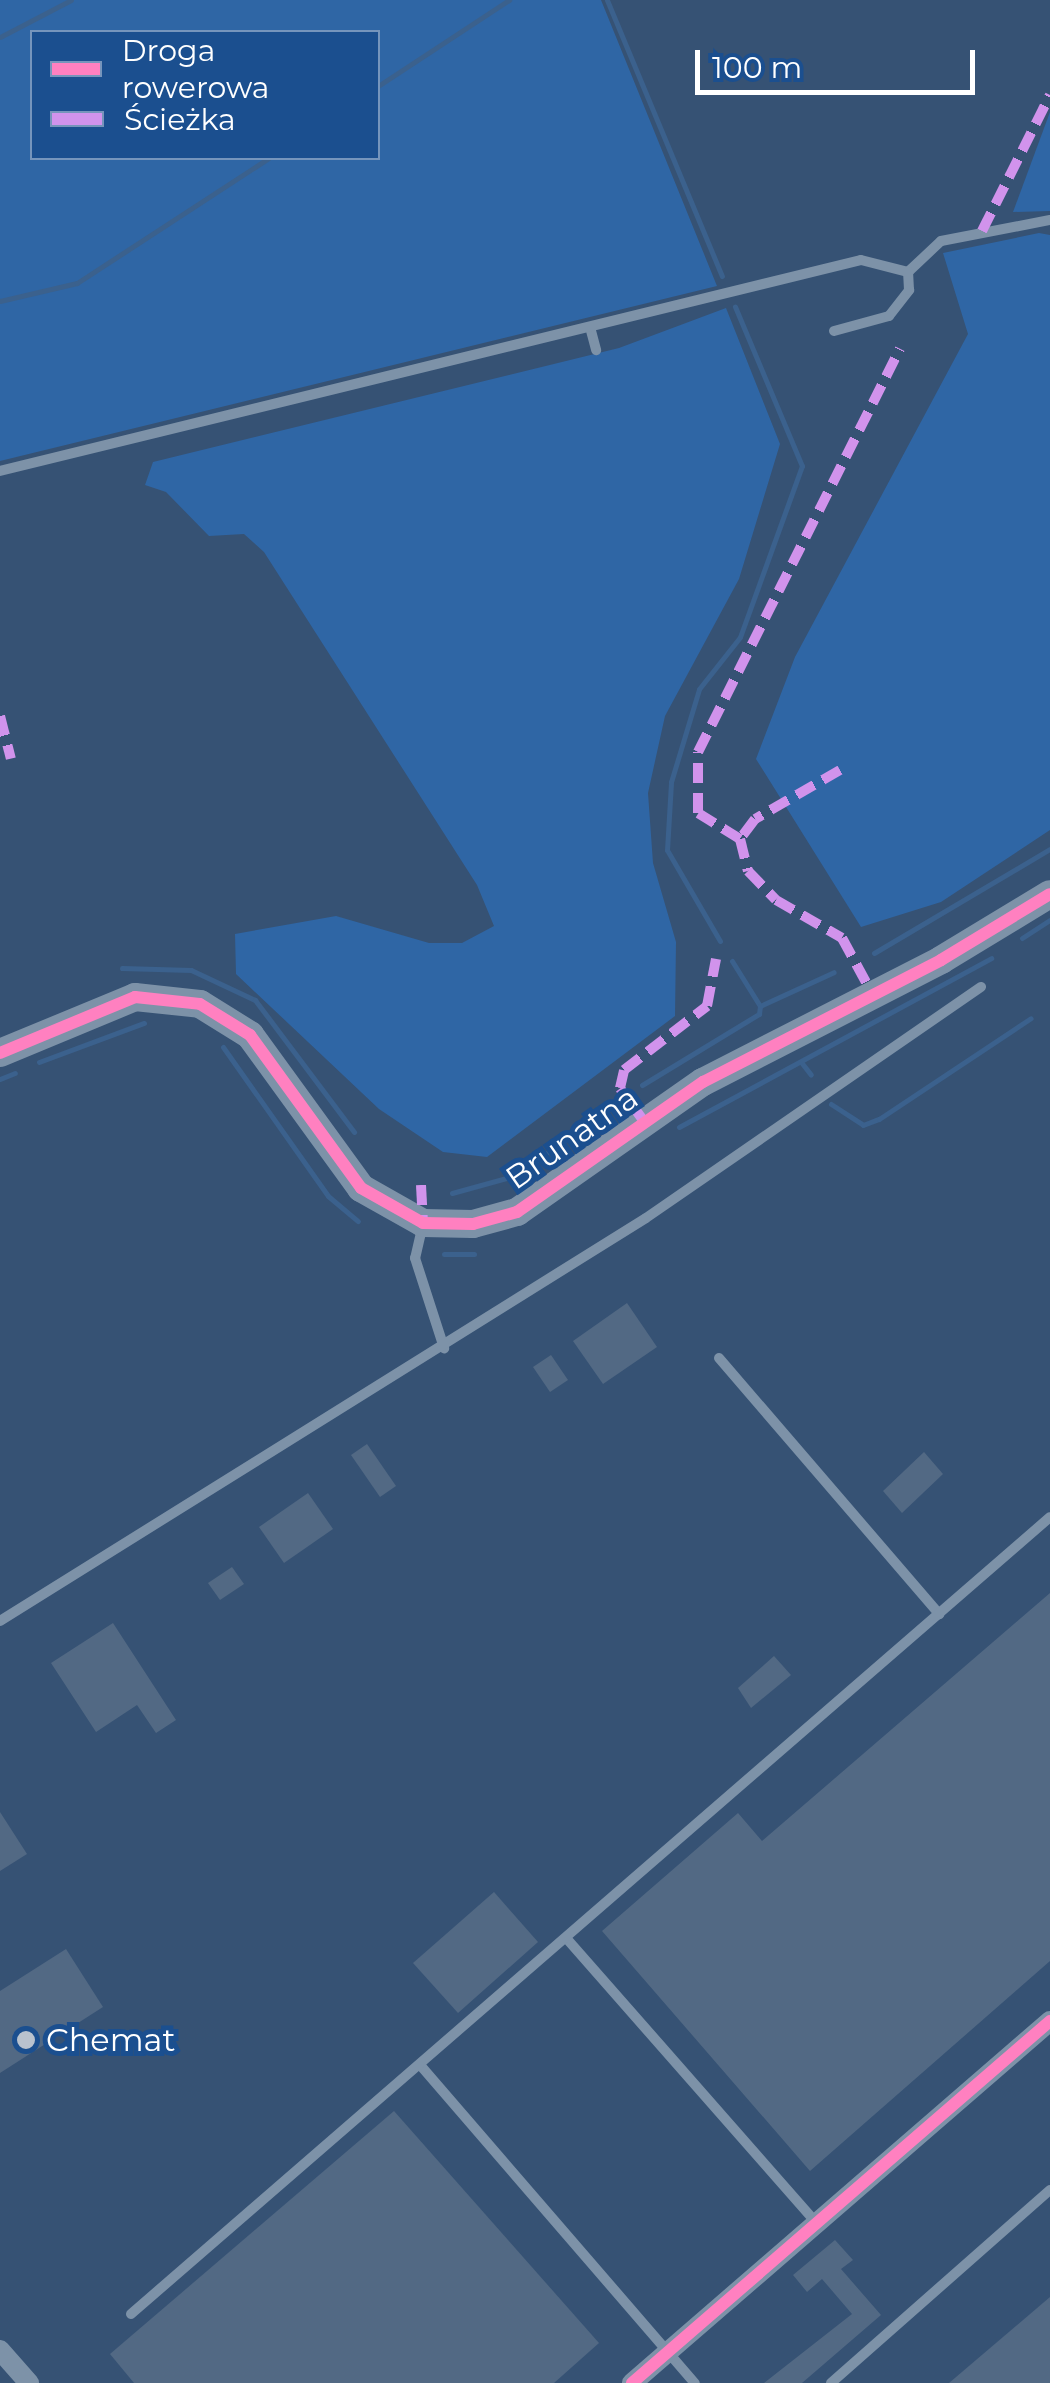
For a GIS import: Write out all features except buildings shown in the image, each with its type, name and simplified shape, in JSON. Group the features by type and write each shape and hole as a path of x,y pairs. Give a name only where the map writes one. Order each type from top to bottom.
{"street":[{"name":"Brunatna","path":"0,1052 120,1001 169,996 200,1004 250,1034 361,1188 423,1222 473,1224 516,1212 703,1082 941,960 1050,894"},
{"path":"632,2383 1050,2021"},
{"path":"0,2350 29,2383"}],"lane":[{"path":"834,331 889,316 909,290 908,272 940,241 1050,220"},
{"path":"0,471 862,260 908,272"},
{"path":"590,326 596,350"},
{"path":"0,1621 444,1348 873,1068 982,987"},
{"path":"423,1222 414,1258 444,1348"},
{"path":"720,1358 939,1614"},
{"path":"131,2314 1050,1517"},
{"path":"567,1939 818,2225"},
{"path":"421,2066 695,2383"},
{"path":"831,2383 1050,2190"}],"shaded area":[{"path":"0,0 601,0 717,286 0,461"},
{"path":"1050,112 1050,211 1013,212"},
{"path":"1039,233 1050,235 1050,830 941,902 861,927 756,759 795,657 968,334 943,253"},
{"path":"726,308 780,444 739,579 665,716 648,793 653,863 676,942 675,1016 487,1157 443,1152 379,1109 236,974 235,934 336,916 429,943 462,943 494,926 477,885 264,552 244,534 209,536 166,492 145,485 153,462 619,348"}],"waterway":[{"path":"0,37 71,0"},
{"path":"380,85 509,0"},
{"path":"607,0 722,276"},
{"path":"0,301 77,283 266,160"},
{"path":"720,941 667,850 671,782 699,689 740,637 802,466 735,307"},
{"path":"874,953 1050,849"},
{"path":"1022,938 1050,920"},
{"path":"679,1127 991,958"},
{"path":"732,961 760,1006"},
{"path":"122,968 191,970 255,1000 354,1132"},
{"path":"642,1085 759,1014 760,1006 834,972"},
{"path":"831,1104 863,1125 879,1119 1031,1018"},
{"path":"39,1062 144,1023"},
{"path":"223,1047 328,1196 358,1221"},
{"path":"801,1062 811,1075"},
{"path":"0,1079 15,1073"},
{"path":"452,1193 517,1175 609,1108"},
{"path":"444,1254 474,1254"}],"marked path":[{"path":"982,231 1050,95"},
{"path":"740,839 698,813 698,752 900,349"},
{"path":"0,716 11,759"},
{"path":"840,770 755,819 740,839 748,871 776,900 842,938 873,995"},
{"path":"643,1120 620,1088 624,1070 707,1006 716,959"},
{"path":"421,1185 423,1223"}],"cycle path":[{"path":"0,1053 135,997 200,1004 250,1035 361,1188 423,1223 473,1224 517,1212 703,1082 941,960 1050,894"},
{"path":"632,2383 1050,2021"}],"place":[{"name":"Chemat","path":"26,2040"}]}
